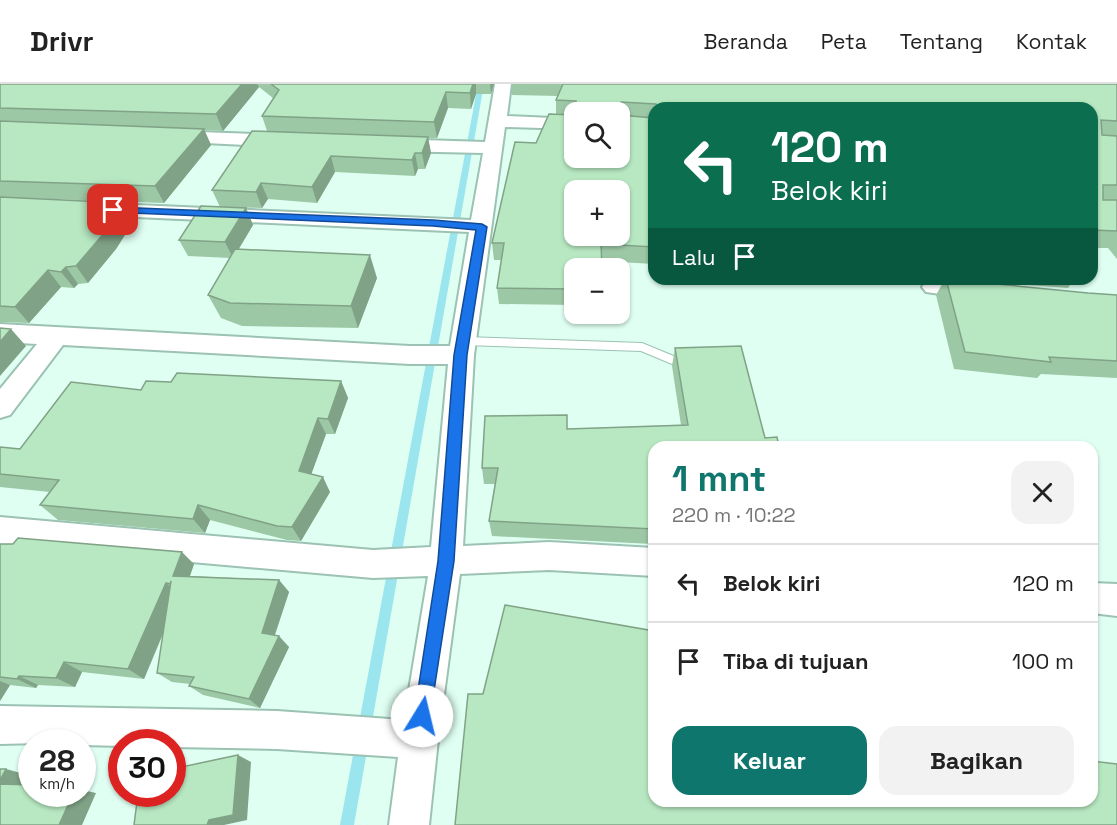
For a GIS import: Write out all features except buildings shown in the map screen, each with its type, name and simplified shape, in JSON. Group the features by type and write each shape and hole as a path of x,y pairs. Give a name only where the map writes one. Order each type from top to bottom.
{"street":[{"path":"409,825 404,739 446,561 459,350 472,226 489,139 503,84"},
{"path":"370,144 451,147 564,126"},
{"path":"148,136 300,142"},
{"path":"68,208 472,226"},
{"path":"934,287 1001,293"},
{"path":"0,333 410,355 459,350"},
{"path":"0,408 57,336"},
{"path":"0,531 373,564 549,556 648,562"},
{"path":"1098,598 1117,600"},
{"path":"0,725 277,730 404,739"}],"lane":[{"path":"459,350 642,347 672,360"}],"waterway":[{"path":"347,825 481,84"}],"route":[{"path":"113,210 462,224 482,227 460,355 446,561 422,716"}]}
